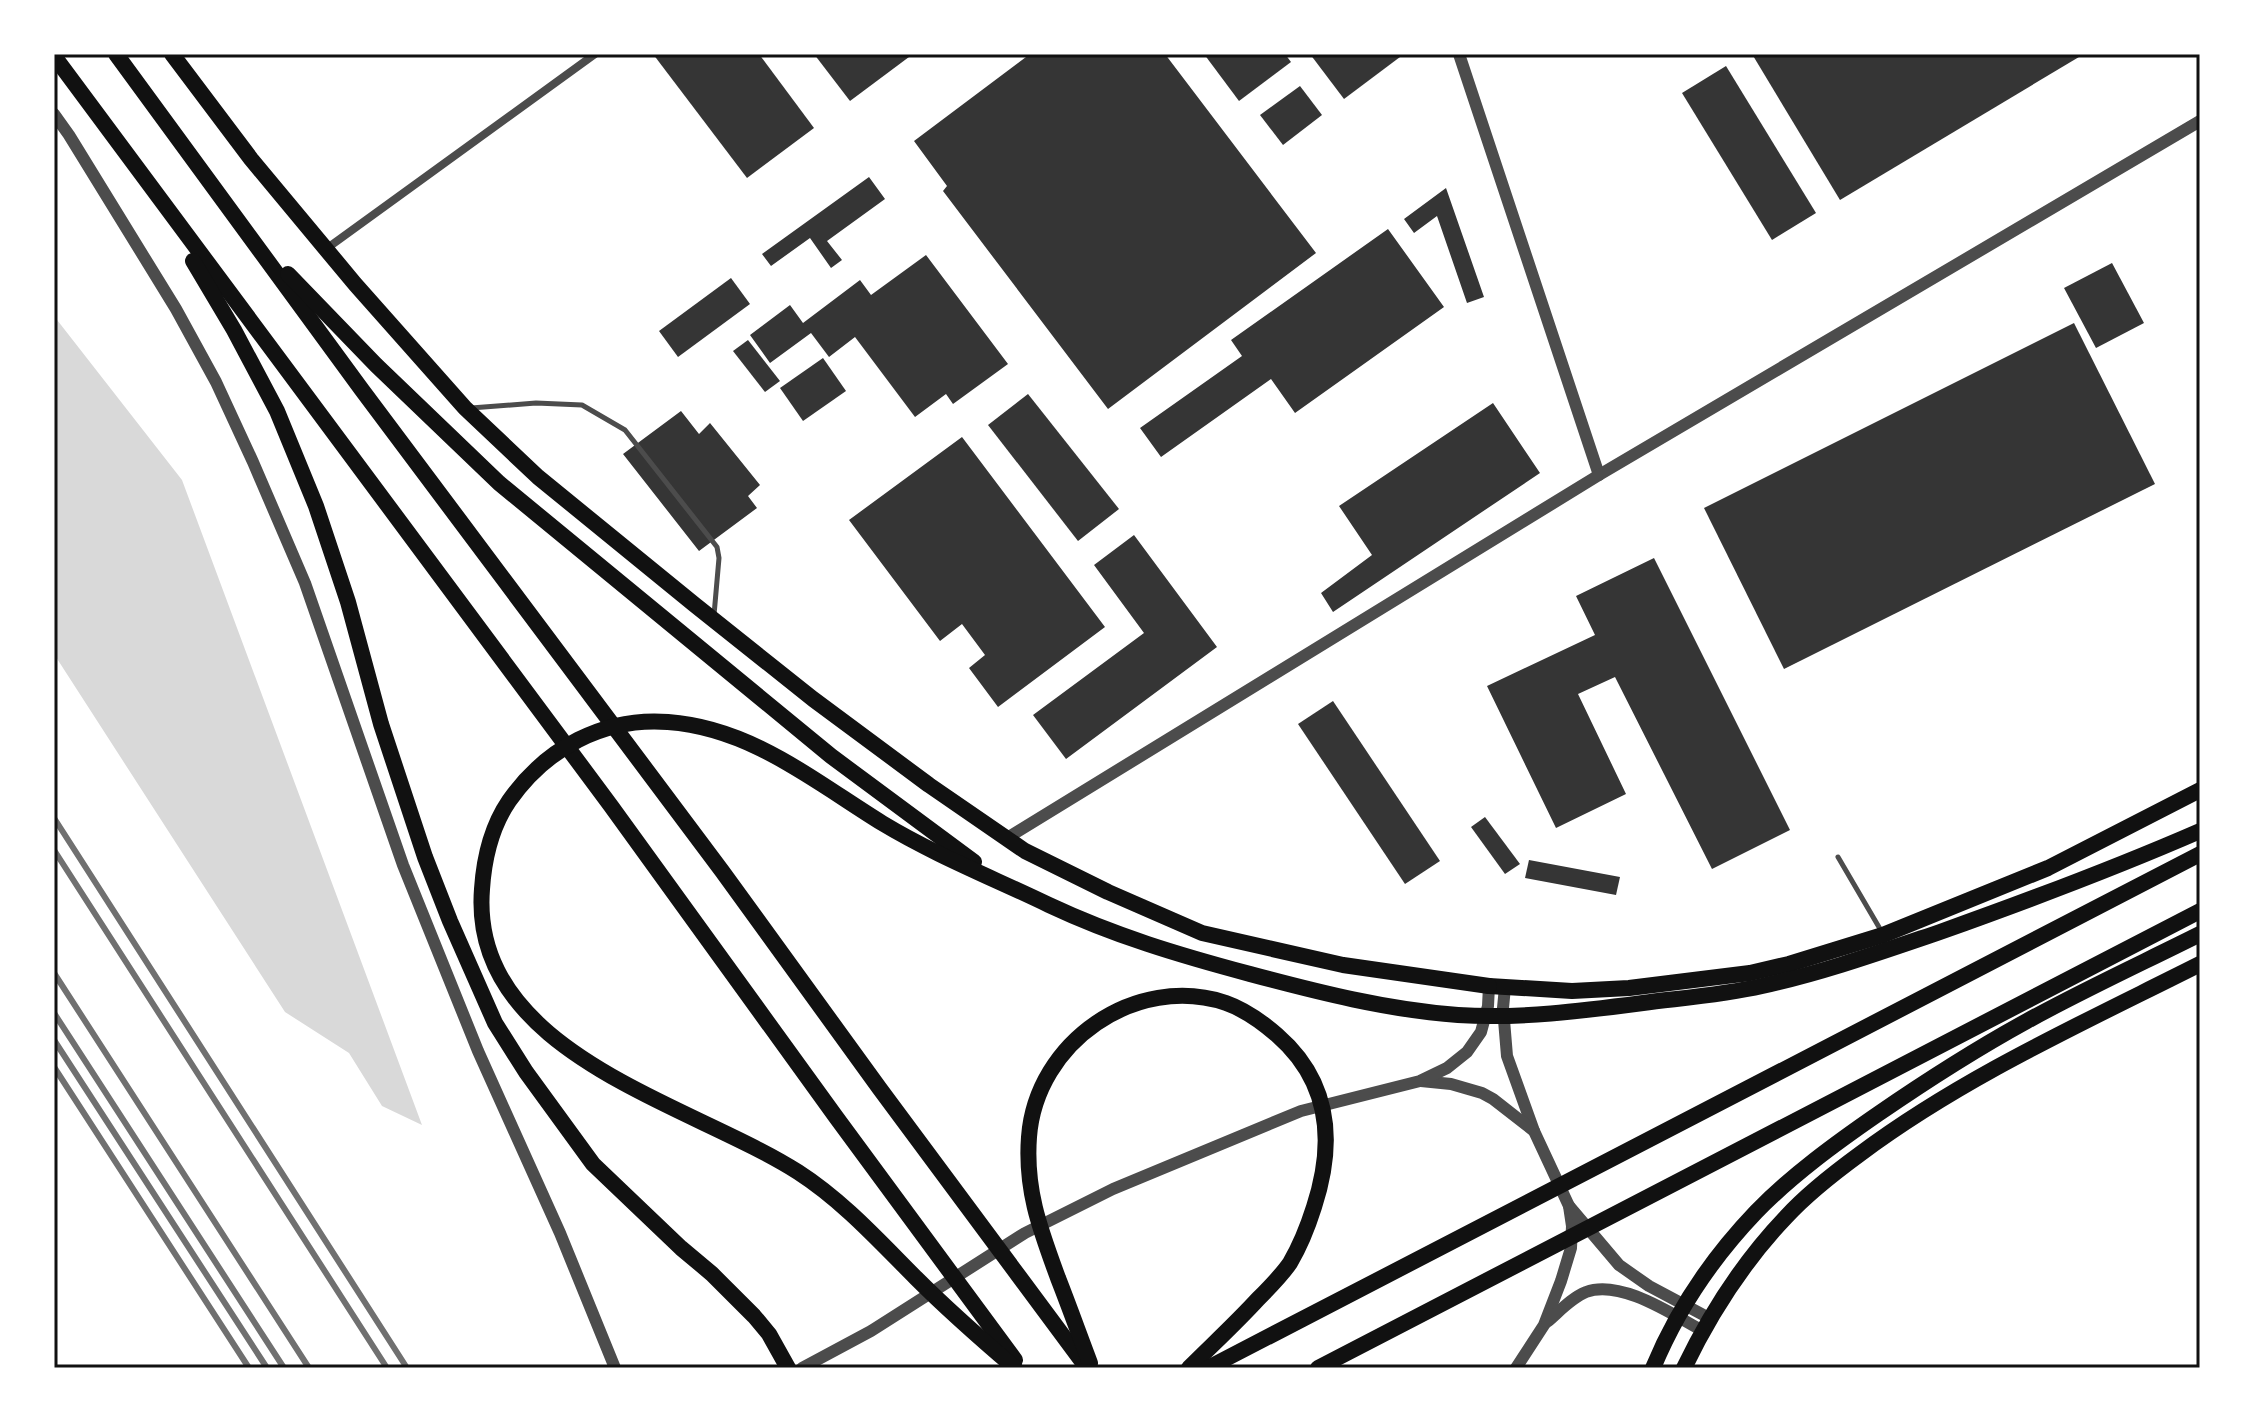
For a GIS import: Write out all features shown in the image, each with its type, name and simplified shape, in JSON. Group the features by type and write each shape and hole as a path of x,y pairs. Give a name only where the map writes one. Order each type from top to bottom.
{"main road":[{"path":"116,54 880,1089 1090,1368"},
{"path":"172,54 251,159 326,249 465,408 538,477 813,699 1025,851 1202,933 1343,965 1497,987 1572,991 1629,988 1738,975 1789,964 1883,935 2048,868 2200,790"},
{"path":"54,56 611,806 1021,1368"},
{"path":"151,189 234,330 277,411 316,506 348,602 381,724 425,857 495,1023 526,1072 593,1164 754,1316 769,1334 788,1368"},
{"path":"246,231 376,365 499,483 831,756 1001,881"},
{"path":"1015,1368 960,1321 850,1212 816,1186 756,1149 636,1090 578,1055 537,1023 515,999 499,973 486,937 481,909 486,858 504,808 535,770 552,756 601,729 632,722 685,724 720,733 789,762 883,823 935,852 1056,908 1154,948 1280,982 1386,1005 1457,1015 1558,1015 1759,987 1869,956 1987,915 2200,831"},
{"path":"1208,1368 2193,858"},
{"path":"1318,1368 2200,911"},
{"path":"1653,1368 1691,1293 1723,1251 1757,1211 1833,1146 1922,1084 2027,1021 2200,934"},
{"path":"1684,1368 1707,1325 1761,1244 1817,1188 1881,1139 1958,1088 2200,964"},
{"path":"1090,1368 1036,1218 1028,1175 1033,1112 1046,1078 1081,1033 1116,1011 1138,1003 1180,996 1204,998 1246,1011 1285,1042 1305,1065 1317,1090 1327,1140 1320,1191 1289,1264 1189,1368"}],"street":[{"path":"326,249 595,54"},
{"path":"1459,54 1599,475"},
{"path":"54,114 176,309 216,382 253,462 305,583 403,865 478,1051 560,1233 615,1368"},
{"path":"1007,838 1599,475 2200,121"},
{"path":"802,1368 871,1331 1025,1233 1100,1195 1301,1111 1420,1081 1457,1061 1474,1044 1497,987"},
{"path":"1497,987 1503,1008 1507,1056 1534,1131 1569,1206 1619,1265 1707,1325"},
{"path":"1420,1081 1451,1084 1482,1093 1534,1131"},
{"path":"1516,1368 1544,1325 1561,1281 1571,1248 1569,1206"},
{"path":"1544,1325 1575,1297 1589,1290 1609,1290 1630,1294 1707,1325"}],"lane":[{"path":"465,408 536,403 582,405 625,430 717,547 719,558 713,620"},
{"path":"1838,857 1883,935"}],"shaded area":[{"path":"54,316 182,480 422,1125 382,1106 349,1053 285,1012 54,654"}],"building":[{"path":"653,54 759,54 814,128 747,178"},
{"path":"814,54 913,54 850,101"},
{"path":"1030,54 1165,54 1316,253 1108,409 943,191 947,186 914,141"},
{"path":"1204,54 1285,54 1291,62 1239,101"},
{"path":"1310,54 1404,54 1344,99"},
{"path":"1752,54 2084,54 1840,200"},
{"path":"1726,66 1816,213 1772,240 1682,93"},
{"path":"1300,86 1322,115 1283,145 1260,115"},
{"path":"869,177 885,199 827,241 842,260 831,268 810,238 771,266 762,254"},
{"path":"1446,188 1484,297 1467,303 1437,216 1414,233 1404,219"},
{"path":"1388,229 1444,307 1295,413 1271,379 1161,457 1140,428 1242,356 1231,340"},
{"path":"926,255 1008,364 953,404 946,394 915,417 855,337 829,357 811,333 770,363 750,335 790,305 803,323 860,280 871,295"},
{"path":"2112,263 2144,323 2096,348 2064,288"},
{"path":"731,278 750,304 678,357 659,331"},
{"path":"2074,323 2155,484 1784,669 1704,508"},
{"path":"748,340 780,381 765,392 733,351"},
{"path":"823,358 846,391 803,421 780,388"},
{"path":"1028,394 1119,509 1078,541 988,425"},
{"path":"1493,403 1540,473 1333,612 1321,593 1372,555 1339,506"},
{"path":"681,411 699,434 710,423 760,485 748,496 757,508 699,551 623,454"},
{"path":"962,437 1105,627 998,707 969,668 985,655 962,624 940,641 849,520"},
{"path":"1134,535 1217,647 1066,759 1033,715 1144,633 1094,565"},
{"path":"1654,558 1790,830 1712,869 1615,677 1578,694 1626,794 1556,828 1487,686 1595,635 1576,596"},
{"path":"1333,701 1440,861 1405,884 1298,724"},
{"path":"1485,817 1520,864 1505,874 1471,827"},
{"path":"1529,860 1620,877 1616,895 1525,878"}],"railway":[{"path":"54,818 407,1368"},
{"path":"54,850 387,1368"},
{"path":"54,973 309,1368"},
{"path":"54,1013 284,1368"},
{"path":"54,1040 267,1368"},
{"path":"54,1067 249,1368"}]}
